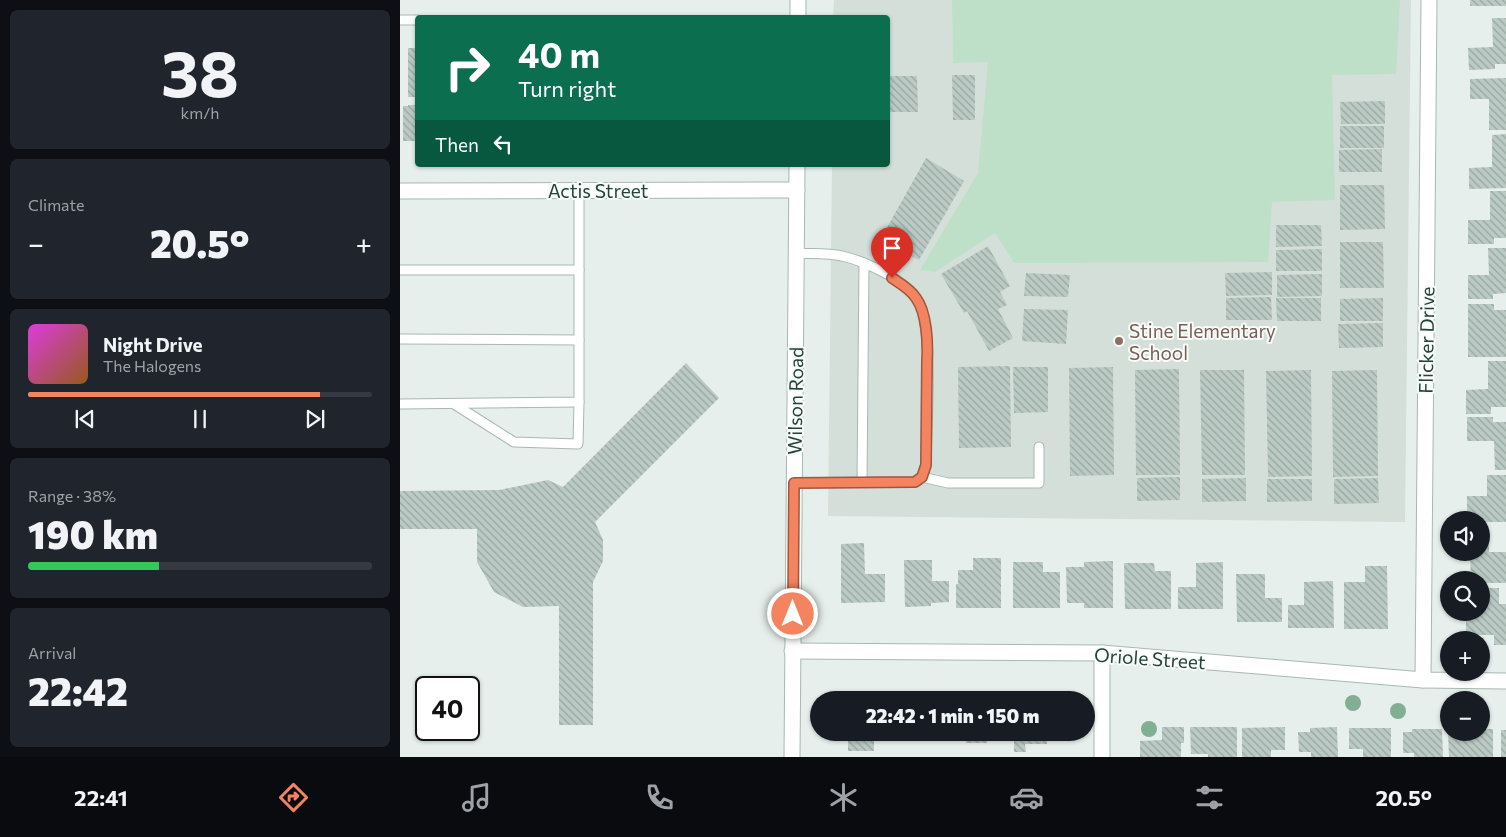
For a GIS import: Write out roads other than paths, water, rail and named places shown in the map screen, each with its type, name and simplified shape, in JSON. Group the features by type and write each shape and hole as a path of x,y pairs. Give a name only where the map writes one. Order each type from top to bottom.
{"street":[{"path":"798,0 798,15"},
{"name":"Flicker Drive","path":"1422,680 1429,0"},
{"name":"Wilson Road","path":"792,757 797,167"},
{"name":"Actis Street","path":"400,191 796,190"},
{"name":"Oriole Street","path":"792,651 1102,653 1422,680 1506,681"},
{"path":"1102,653 1102,757"}],"lane":[{"path":"400,20 415,20"},
{"path":"453,404 514,442 578,444 579,190"},
{"path":"794,483 915,482 922,477 926,465 928,344 922,310 917,299 907,288 864,263 840,256 796,253"},
{"path":"862,482 864,263"},
{"path":"400,270 579,270"},
{"path":"400,339 579,340"},
{"path":"400,404 579,402"},
{"path":"922,477 948,483 1039,483 1039,447"}],"place":[{"name":"Stine Elementary School","path":"1119,341"}]}
